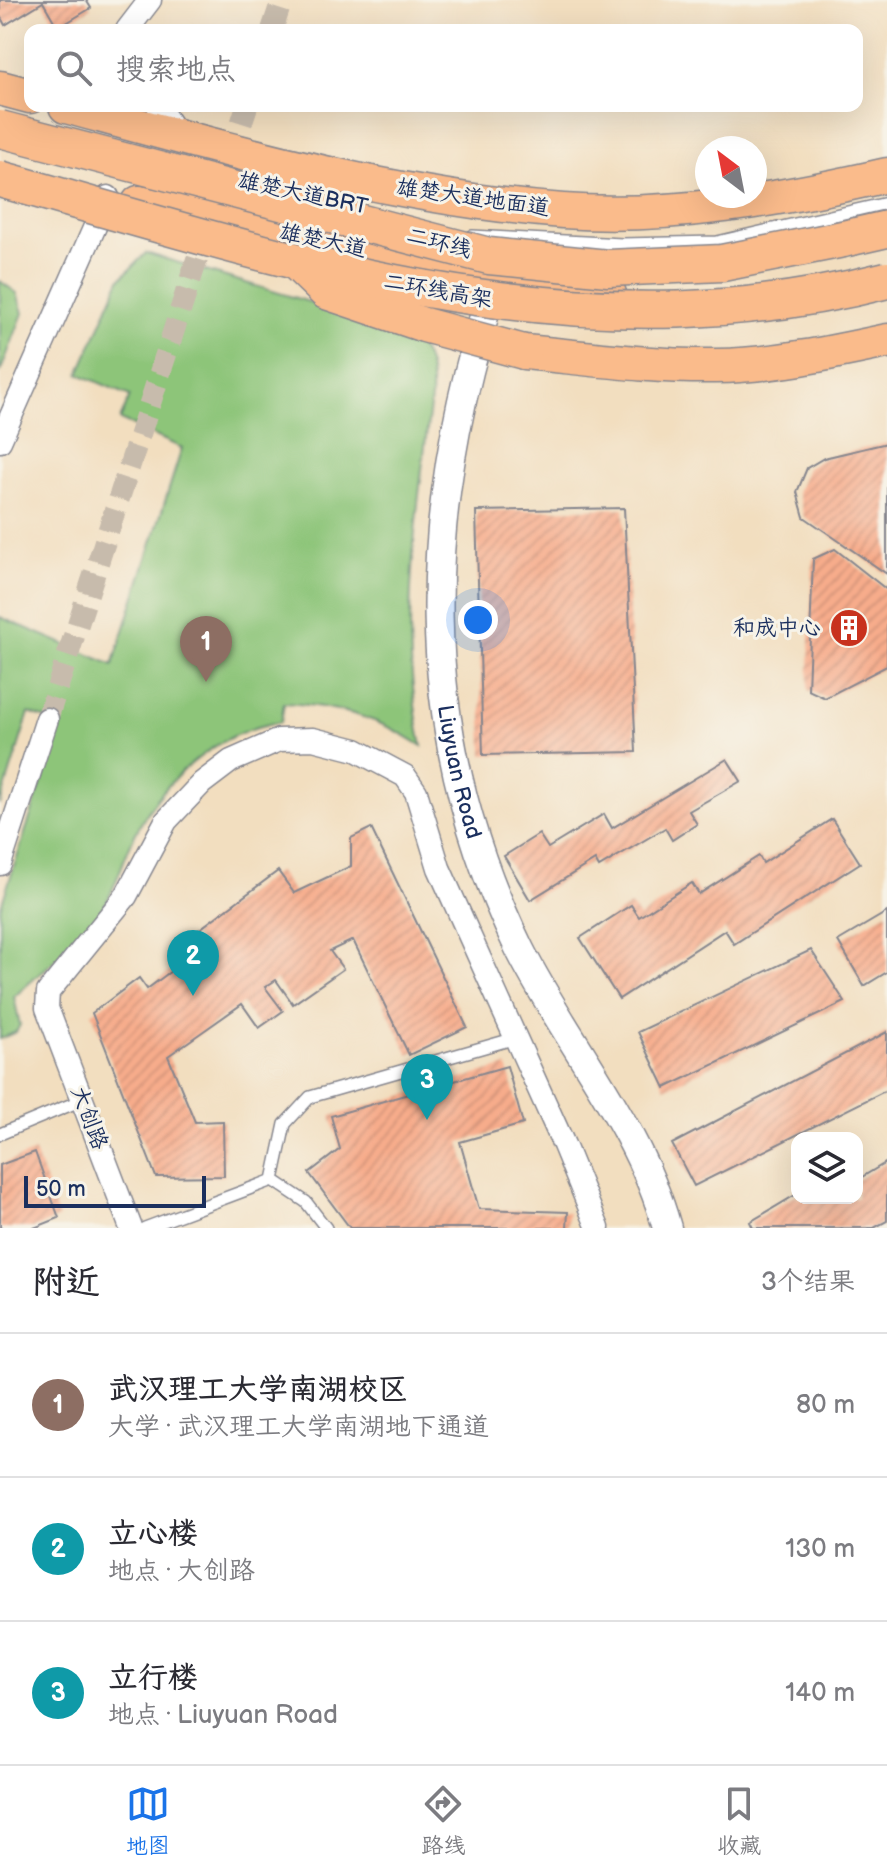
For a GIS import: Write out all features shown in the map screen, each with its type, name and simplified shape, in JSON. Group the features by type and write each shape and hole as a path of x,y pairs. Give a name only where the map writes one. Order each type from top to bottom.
{"highway":[{"name":"二环线","path":"0,129 489,256 608,268 722,263 784,253 887,229"},
{"name":"二环线高架","path":"0,179 296,263 523,305 588,311 660,312 736,307 802,298 887,280"}],"main road":[{"path":"0,88 24,94"},
{"name":"雄楚大道地面道","path":"88,112 427,195 565,211 681,209 887,175"},
{"name":"雄楚大道","path":"0,165 108,197 496,277 595,293 704,299 887,263"},
{"path":"296,263 326,292 424,325 524,352 665,366 718,366 769,363 887,341"}],"street":[{"path":"132,24 150,0"},
{"path":"151,24 163,0"},
{"path":"162,112 178,136"},
{"path":"0,441 108,197"},
{"name":"Liuyuan Road","path":"496,277 469,366 441,529 438,645 455,771 479,855 521,951 615,1110 667,1228"},
{"path":"0,864 47,719"},
{"name":"大创路","path":"131,1228 47,1008 52,984 126,896 166,821 184,799 231,761 256,748 279,740 313,739 346,747 381,761 411,784 439,868 516,1038"},
{"path":"516,1038 598,1228"}],"lane":[{"name":"雄楚大道BRT","path":"0,143 350,228 450,235 622,244 717,242 887,203"},
{"path":"273,1180 285,1124 310,1097 516,1038"},
{"path":"0,1134 82,1100"},
{"path":"145,1228 273,1180"},
{"path":"273,1180 306,1202 326,1228"}],"green space":[{"path":"146,253 396,328 421,348 431,376 431,398 415,528 410,616 415,703 422,746 373,720 321,707 284,703 281,722 258,727 213,748 193,762 158,798 133,839 101,911 75,941 14,997 20,1025 16,1032 0,1039 0,909 61,724 29,713 0,805 0,617 113,665 182,448 120,420 130,396 79,374 120,279"},
{"path":"0,281 17,293 23,313 0,373"}],"building":[{"path":"0,0 86,0 91,8 65,24 56,24 43,2 5,25 0,16"},
{"path":"887,443 887,574 804,517 797,492 807,468 824,458"},
{"path":"624,508 636,752 483,755 476,511"},
{"name":"和成中心","path":"835,549 887,590 887,666 825,698 808,690 813,559"},
{"path":"727,759 741,781 689,811 697,824 672,840 665,828 599,867 595,860 530,900 504,856 539,834 548,848 604,814 612,828"},
{"path":"832,819 860,863 734,944 725,930 619,999 580,938 631,905 639,917 692,883 699,894 759,856 763,863"},
{"path":"371,828 467,1027 409,1055 353,940 330,951 343,969 293,1004 276,980 265,987 283,1011 259,1028 242,1004 168,1056 195,1122 223,1121 224,1176 156,1177 92,1013 139,978 147,989 203,947 193,934 278,871 294,893 351,866 351,838"},
{"path":"887,912 887,972 864,986 838,941"},
{"path":"811,950 845,1002 665,1088 638,1032"},
{"path":"887,1032 887,1090 803,1132 791,1132 791,1138 694,1186 672,1144"},
{"path":"507,1066 523,1124 460,1142 479,1209 568,1212 567,1228 350,1228 309,1173 340,1149 331,1116"},
{"path":"35,1152 59,1218 34,1228 0,1228 0,1165"},
{"path":"887,1162 887,1221 874,1228 753,1228 750,1222 791,1198 791,1204 863,1204 863,1176"}],"tunnel":[{"path":"274,24 282,0"},
{"path":"47,719 245,112"}],"place":[{"name":"和成中心","path":"849,628"},
{"name":"武汉理工大学南湖校区","path":"206,682"},
{"name":"立心楼","path":"193,996"},
{"name":"立行楼","path":"427,1120"}]}
